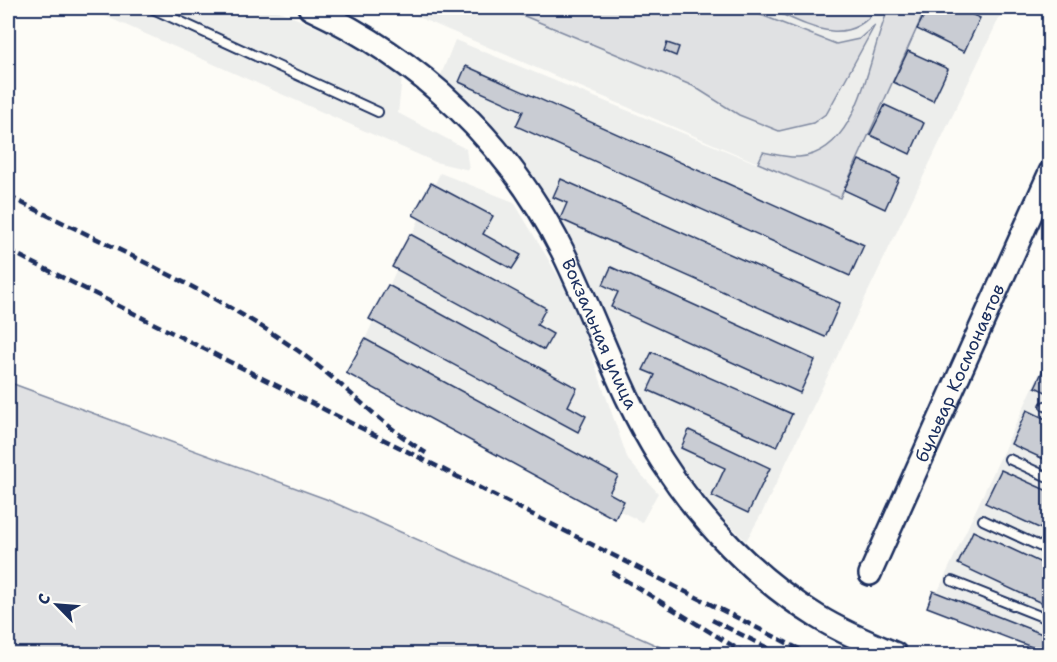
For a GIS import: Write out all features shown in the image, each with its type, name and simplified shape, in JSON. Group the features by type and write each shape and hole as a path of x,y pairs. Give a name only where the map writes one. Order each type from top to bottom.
{"main road":[{"name":"Вокзальная улица","path":"310,8 367,37 438,88 473,122 507,163 538,207 562,252 644,431 668,470 704,517 734,550 787,597 819,618 895,654"},
{"name":"бульвар Космонавтов","path":"870,574 1050,172"}],"lane":[{"path":"151,8 378,112"},
{"path":"1009,459 1050,478"},
{"path":"984,520 1050,551"},
{"path":"952,581 1050,620"}],"shaded area":[{"path":"87,8 272,8 369,50 402,77 398,113 466,149 469,170 435,162"},
{"path":"397,8 1004,8 762,513 746,541 681,476 650,421 578,258 520,160 441,75 455,40 795,179"},
{"path":"505,8 743,8 836,44 859,39 875,25 827,113 813,123 779,131 739,115 693,86"},
{"path":"768,8 877,8 865,21 853,28 839,31 811,26"},
{"path":"889,8 926,8 840,198 758,163 763,152 799,157 820,151 837,138 850,119 860,97"},
{"path":"440,173 514,202 573,301 628,460 658,493 642,522 349,375"},
{"path":"1049,353 1049,642 933,602"},
{"path":"8,382 326,499 676,654 8,654"}],"building":[{"path":"928,8 957,8 980,18 964,52 917,29"},
{"path":"667,43 679,47 676,56 664,51"},
{"path":"908,51 948,69 933,101 893,82"},
{"path":"466,66 864,245 850,276 516,126 523,111 459,82"},
{"path":"885,105 924,123 910,154 870,135"},
{"path":"859,160 899,178 885,209 844,190"},
{"path":"561,179 840,303 825,337 560,219 567,203 553,197"},
{"path":"431,183 493,216 483,234 521,255 512,269 413,215"},
{"path":"410,234 546,308 537,325 553,334 544,350 392,267"},
{"path":"611,267 815,360 800,393 611,307 618,292 603,285"},
{"path":"388,285 577,388 568,406 586,416 578,432 369,319"},
{"path":"365,339 618,476 609,493 624,501 615,519 346,373"},
{"path":"652,352 792,414 777,447 648,390 655,375 643,370"},
{"path":"1044,368 1050,371 1050,394 1035,387"},
{"path":"1027,410 1050,421 1050,462 1011,444"},
{"path":"689,430 770,468 748,513 712,496 725,468 681,448"},
{"path":"1001,470 1050,492 1050,533 985,503"},
{"path":"973,531 1050,567 1050,607 958,564"},
{"path":"933,591 1050,637 1050,654 927,607"}],"railway":[{"path":"8,196 156,268 263,328 314,362 392,429 426,453"},
{"path":"8,250 809,654"},
{"path":"612,572 746,654"},
{"path":"712,620 780,654"}]}
